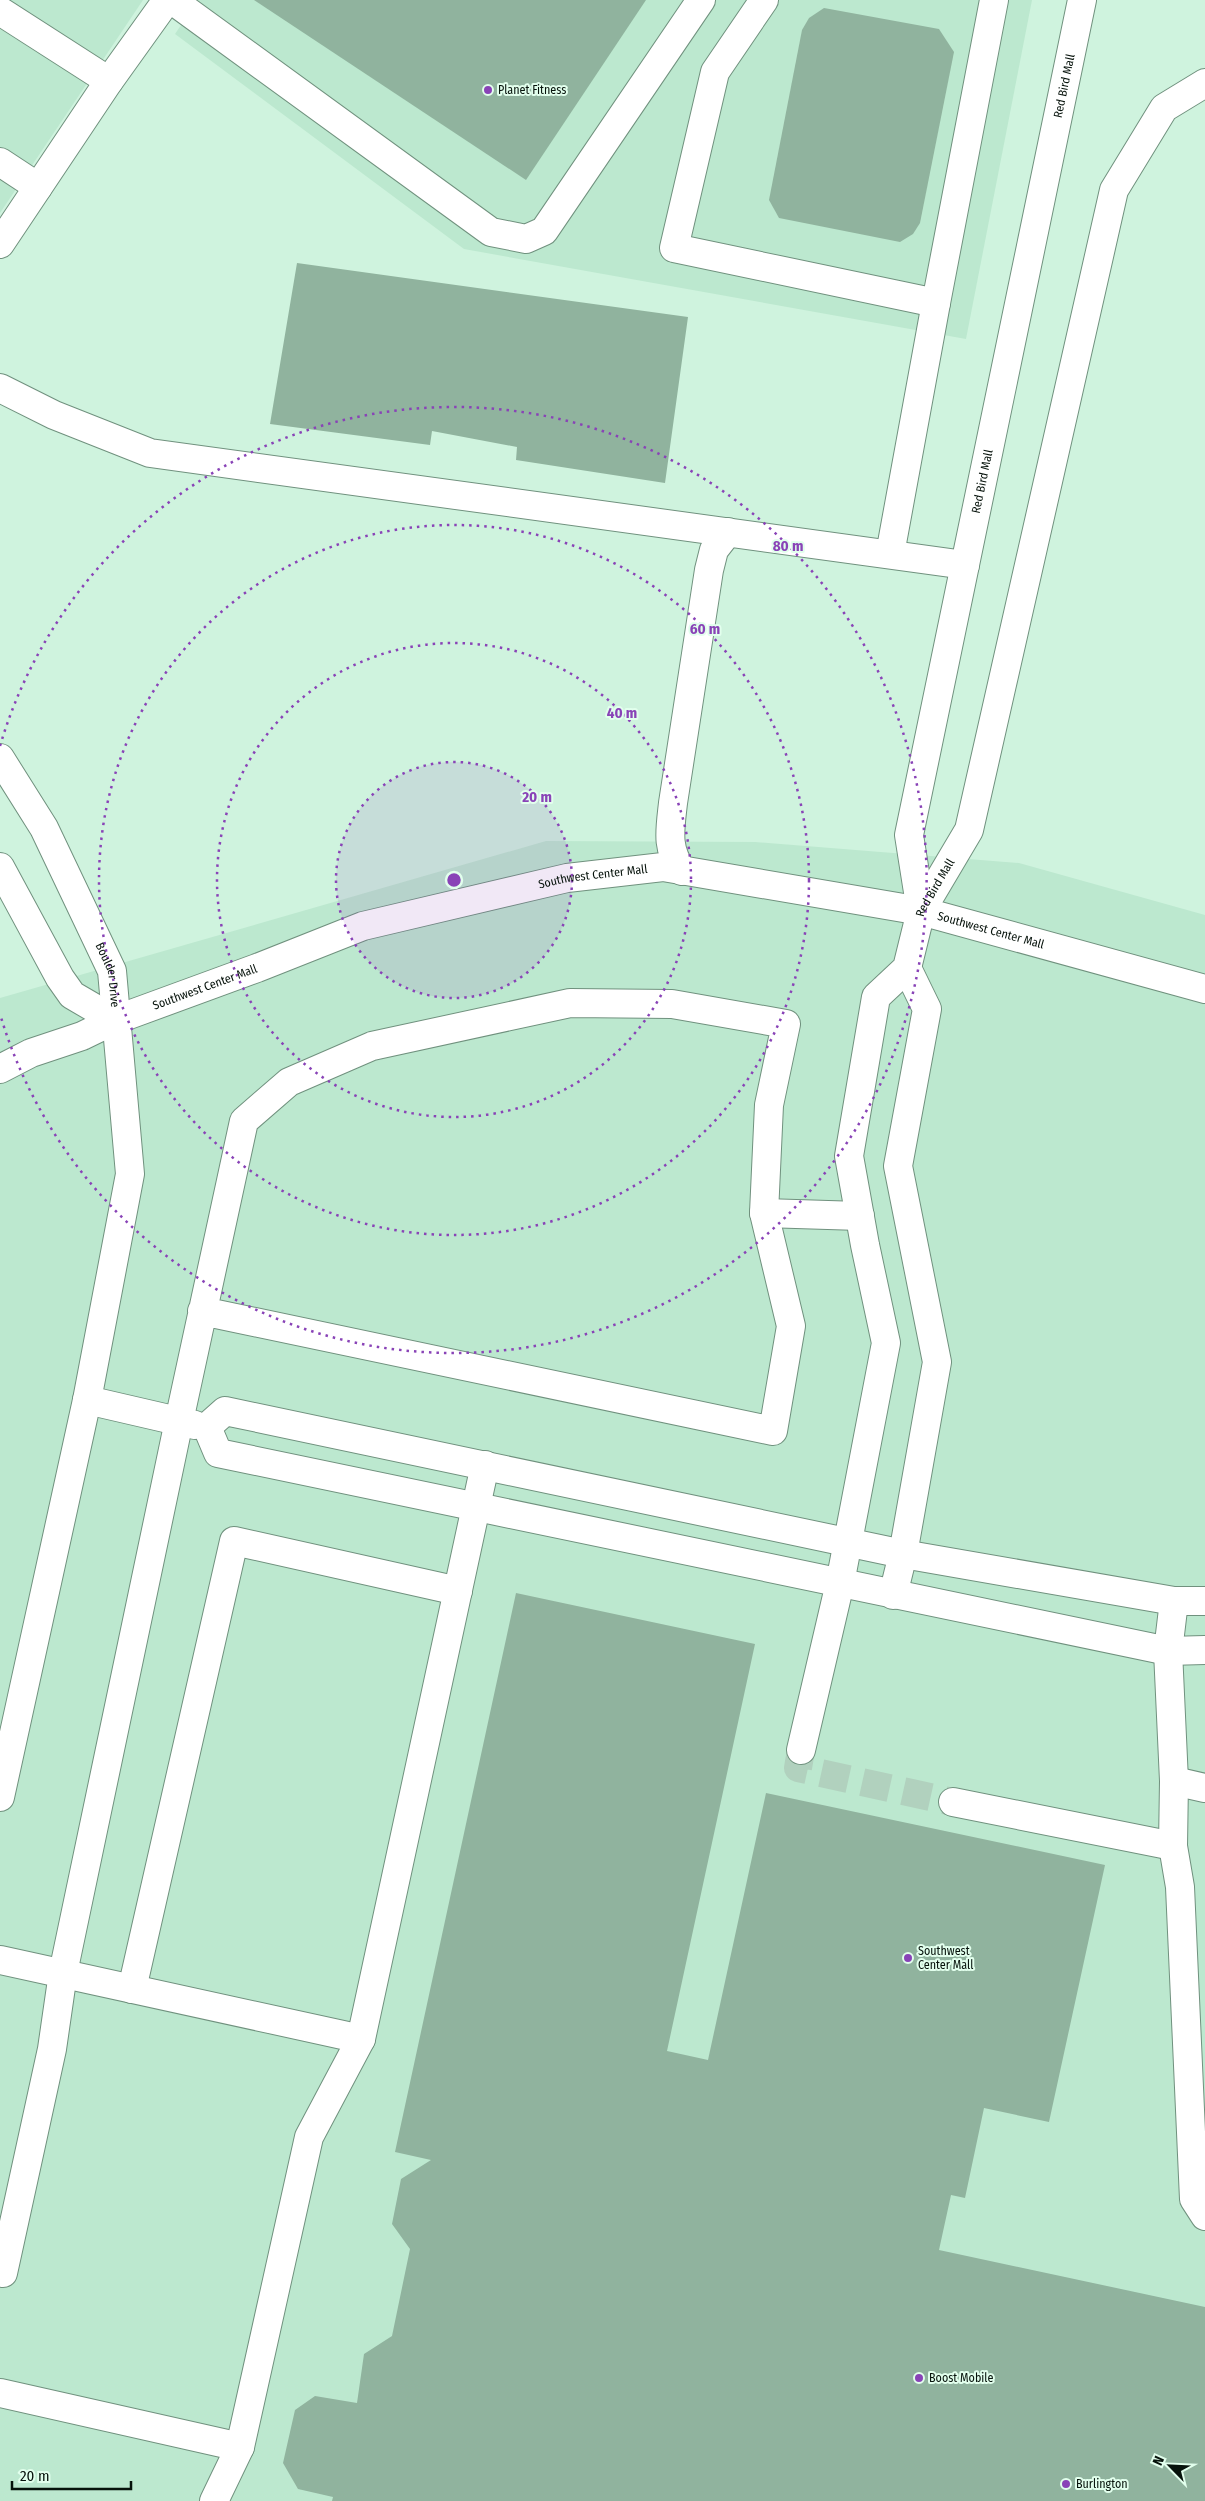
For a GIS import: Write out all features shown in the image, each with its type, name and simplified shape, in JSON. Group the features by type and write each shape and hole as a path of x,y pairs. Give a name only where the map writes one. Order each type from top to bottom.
{"street":[{"path":"0,244 109,81 167,0"},
{"path":"172,0 492,232 526,239 544,231 701,0"},
{"path":"764,0 715,72 674,248 936,303"},
{"path":"890,554 994,0"},
{"name":"Red Bird Mall","path":"921,911 909,835 1082,0"},
{"path":"0,10 109,81"},
{"name":"Red Bird Mall","path":"921,911 970,830 1114,190 1164,108 1205,83"},
{"path":"0,162 38,187"},
{"path":"0,388 54,415 150,453 965,565"},
{"path":"682,871 673,857 669,838 673,803 709,570 714,550 728,532"},
{"name":"Boulder Drive","path":"0,758 44,828 112,971 116,996 115,1020 72,995 60,978 0,867"},
{"name":"Southwest Center Mall","path":"0,1069 31,1053 82,1036 115,1020 257,968 363,926 567,878 664,867 921,911 1205,989"},
{"path":"802,1750 840,1583 886,1343 849,1156 876,997 907,968 921,911"},
{"path":"893,1595 937,1362 898,1166 928,1009 907,968"},
{"path":"3,2273 52,2049 63,1973 178,1421 202,1311 244,1121 289,1082 372,1046 570,1003 672,1004 786,1024 769,1105 764,1213 791,1326 773,1431 202,1311"},
{"path":"0,1797 86,1400 130,1174 115,1020"},
{"path":"764,1213 860,1216"},
{"path":"86,1400 207,1427"},
{"path":"207,1427 226,1411 902,1554 1174,1601 1205,1601"},
{"path":"207,1427 218,1453 1168,1651 1205,1650"},
{"path":"214,2501 240,2447 309,2137 361,2039 485,1466"},
{"path":"132,1989 234,1541 458,1591"},
{"path":"1174,1601 1168,1651 1174,1781 1173,1846 1180,1887 1194,2198 1205,2216"},
{"path":"1174,1781 1205,1788"},
{"path":"953,1802 1173,1846"},
{"path":"0,1960 361,2039"},
{"path":"0,2393 240,2447"}],"shaded area":[{"path":"0,0 143,0 0,213"},
{"path":"198,0 1032,0 966,339 464,249 175,34"},
{"path":"546,841 755,842 1019,863 1205,915 1205,2501 0,2501 0,998"}],"building":[{"name":"Planet Fitness","path":"254,0 646,0 526,180"},
{"path":"824,8 939,29 954,52 920,223 913,234 900,242 779,218 769,200 802,30 809,18"},
{"path":"297,263 688,317 665,483 516,460 517,447 432,431 430,445 270,424"},
{"name":"Southwest Center Mall","path":"516,1593 755,1644 667,2051 708,2060 766,1793 1105,1865 1049,2122 984,2108 965,2198 951,2195 939,2250 1205,2307 1205,2501 332,2501 333,2497 298,2489 283,2463 295,2410 315,2396 357,2403 364,2354 392,2336 410,2249 392,2224 401,2179 431,2160 395,2152"}],"tunnel":[{"path":"801,1750 798,1768 953,1802"}],"place":[{"name":"Planet Fitness","path":"488,90"},
{"name":"Southwest Center Mall","path":"908,1958"},
{"name":"Boost Mobile","path":"919,2378"},
{"name":"Burlington","path":"1066,2484"}]}
